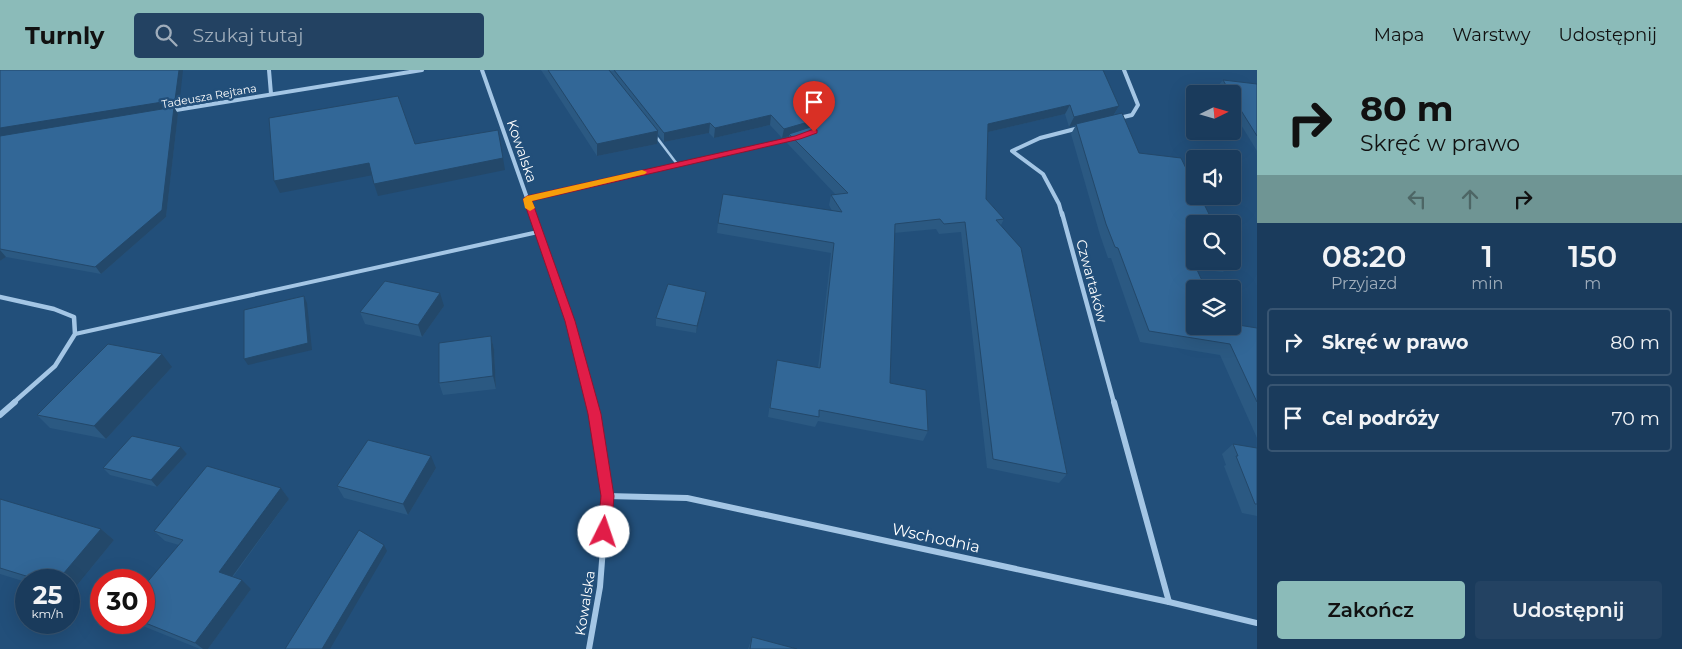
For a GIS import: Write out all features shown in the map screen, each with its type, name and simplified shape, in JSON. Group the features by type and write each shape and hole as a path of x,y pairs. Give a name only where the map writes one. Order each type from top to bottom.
{"street":[{"path":"269,70 271,94"},
{"name":"Tadeusza Rejtana","path":"164,112 422,70"},
{"name":"Kowalska","path":"482,70 570,321 592,405 607,496 600,587 589,649"},
{"path":"1114,119 1132,115 1138,105 1124,70"},
{"name":"Czwartaków","path":"1087,126 1040,138 1012,151 1043,174 1059,204 1169,602"},
{"path":"0,297 54,309 74,317 75,334 55,366 0,415"},
{"name":"Wschodnia","path":"607,496 687,498 1169,602 1257,623"}],"lane":[{"path":"653,133 677,164"},
{"path":"527,199 797,138"},
{"path":"75,334 538,232"}],"building":[{"path":"0,70 179,70 175,100 0,128"},
{"path":"548,70 609,70 658,131 597,144"},
{"path":"614,70 1103,70 1119,106 1074,117 1070,105 988,124 986,199 1004,219 996,220 1021,248 1067,474 993,459 965,222 944,224 940,219 895,224 890,383 926,390 928,431 819,410 819,417 770,408 777,360 820,368 834,243 718,223 723,194 842,212 831,195 848,193 789,134 817,125 818,120 784,129 771,115 715,128 710,123 664,133"},
{"path":"1223,80 1257,84 1257,136 1241,110 1241,85 1226,85"},
{"path":"398,96 415,144 498,130 503,158 374,184 369,163 274,181 269,118"},
{"path":"174,107 162,210 95,267 0,249 0,136"},
{"path":"1122,113 1139,153 1181,158 1186,168 1186,205 1204,205 1210,215 1186,215 1186,270 1197,270 1202,280 1186,280 1186,335 1241,335 1241,325 1257,328 1257,402 1230,344 1149,331 1118,248 1115,247 1106,224 1076,124"},
{"path":"385,281 440,293 418,325 360,312"},
{"path":"668,284 706,292 697,326 656,318"},
{"path":"304,296 308,343 244,359 244,310"},
{"path":"491,336 493,376 439,383 439,343"},
{"path":"108,344 162,354 94,426 37,415"},
{"path":"132,436 181,447 151,480 103,468"},
{"path":"368,440 431,456 403,504 337,486"},
{"path":"1233,444 1257,448 1257,504 1255,504"},
{"path":"207,466 281,488 219,572 242,580 195,643 155,627 155,573 183,540 154,531"},
{"path":"0,499 101,529 67,569 15,569 15,573 0,568"},
{"path":"359,530 384,545 322,649 285,649"},
{"path":"752,637 797,649 750,649"}],"slow traffic":[{"path":"530,208 527,199 642,172"}],"route":[{"path":"604,532 607,496 594,414 570,321 527,199 797,138 814,132"}]}
